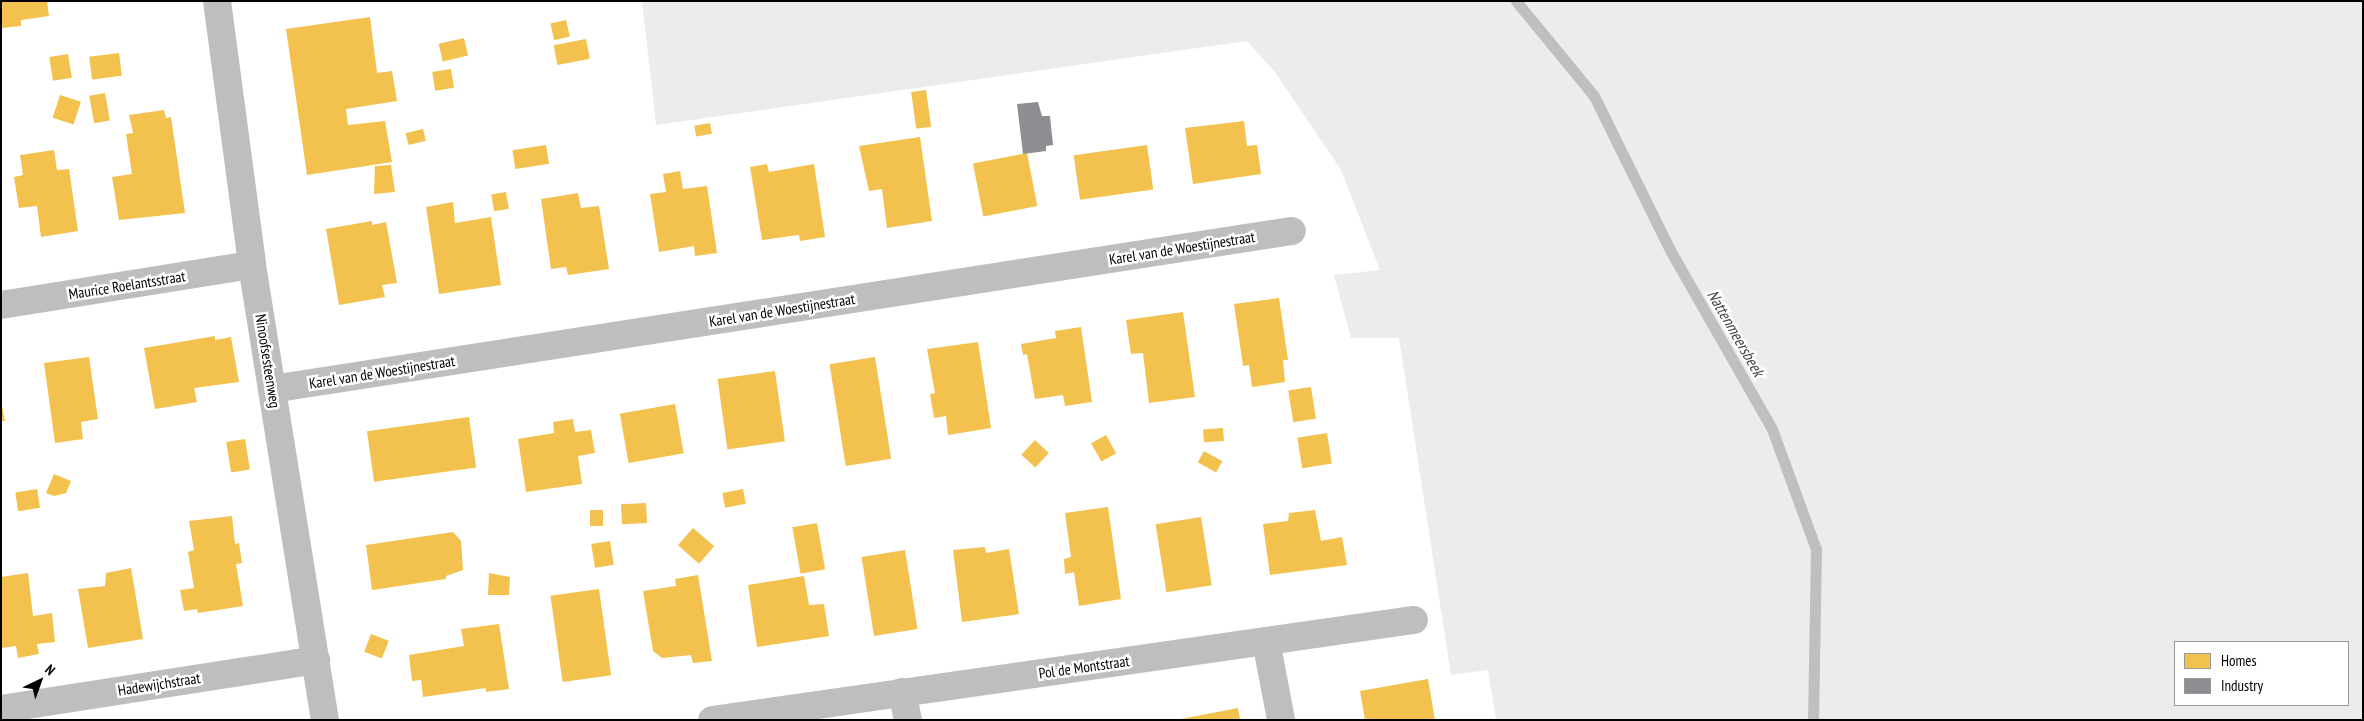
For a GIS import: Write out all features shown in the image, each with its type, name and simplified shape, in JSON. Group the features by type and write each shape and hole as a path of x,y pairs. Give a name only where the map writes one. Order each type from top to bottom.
{"street":[{"name":"Ninoofsesteenweg","path":"217,1 252,265 325,720"},
{"name":"Karel van de Woestijnestraat","path":"272,389 1292,231"},
{"name":"Maurice Roelantsstraat","path":"1,305 252,265"},
{"name":"Pol de Montstraat","path":"712,720 1414,620"},
{"path":"1266,641 1281,720"},
{"name":"Hadewijchstraat","path":"1,709 316,660"},
{"path":"902,692 908,720"}],"shaded area":[{"path":"642,1 2363,1 2363,720 1496,720 1488,670 1451,675 1399,338 1351,338 1334,275 1380,270 1341,170 1275,72 1247,41 656,125"}],"building: Homes":[{"path":"1,1 47,1 49,16 21,20 21,26 1,28"},
{"path":"370,17 377,73 392,71 397,101 346,109 348,125 385,121 392,162 307,175 286,29"},
{"path":"566,20 570,37 554,40 550,24"},
{"path":"464,38 468,56 443,61 439,44"},
{"path":"586,39 590,59 557,65 554,45"},
{"path":"119,53 122,76 92,79 89,57"},
{"path":"68,54 72,78 53,81 49,57"},
{"path":"451,69 454,88 435,91 432,72"},
{"path":"926,90 931,127 916,129 911,92"},
{"path":"105,93 110,121 94,123 89,96"},
{"path":"60,95 81,102 74,125 53,118"},
{"path":"164,110 166,118 171,117 185,213 119,220 112,177 132,174 126,134 133,133 129,115"},
{"path":"1244,121 1247,146 1257,145 1261,174 1193,184 1185,128"},
{"path":"710,123 712,134 696,137 694,126"},
{"path":"423,129 426,141 408,145 406,133"},
{"path":"920,137 932,221 887,228 882,189 869,191 859,146"},
{"path":"546,145 549,164 515,169 512,150"},
{"path":"1147,145 1153,190 1080,200 1074,155"},
{"path":"54,150 57,170 69,169 78,231 41,237 37,206 19,208 14,177 23,175 20,155"},
{"path":"1027,153 1037,206 983,217 973,163"},
{"path":"767,164 769,172 814,164 825,237 800,241 799,235 762,240 750,167"},
{"path":"391,165 395,192 374,194 375,166"},
{"path":"680,171 683,189 707,186 717,253 695,256 694,246 659,252 650,194 666,192 663,174"},
{"path":"506,192 509,209 494,211 491,195"},
{"path":"578,193 581,208 599,206 609,269 568,275 566,267 551,269 541,199"},
{"path":"453,202 455,223 491,217 501,285 439,294 426,207"},
{"path":"372,221 372,225 386,222 397,283 382,285 385,297 339,305 326,229"},
{"path":"1279,298 1288,360 1283,360 1285,382 1252,387 1249,365 1243,366 1234,304"},
{"path":"1183,312 1195,397 1149,403 1143,353 1131,354 1126,320"},
{"path":"1081,327 1092,402 1065,406 1063,395 1035,399 1027,354 1023,355 1021,344 1056,338 1055,331"},
{"path":"215,336 215,340 231,337 239,382 194,388 197,402 155,409 144,348"},
{"path":"978,342 991,428 948,435 946,416 934,418 930,394 935,393 927,349"},
{"path":"89,357 98,419 81,422 83,439 55,443 44,363"},
{"path":"875,357 891,459 846,466 830,364"},
{"path":"775,371 785,441 727,449 718,379"},
{"path":"1311,387 1316,419 1293,422 1288,391"},
{"path":"1,401 5,421 1,421"},
{"path":"675,404 684,453 629,463 620,414"},
{"path":"469,417 476,468 374,482 367,431"},
{"path":"573,419 575,432 591,430 595,453 578,456 582,484 526,492 518,439 554,433 553,422"},
{"path":"1223,428 1224,441 1204,442 1203,429"},
{"path":"1327,433 1332,464 1302,468 1297,438"},
{"path":"1106,435 1116,453 1101,462 1091,443"},
{"path":"245,439 250,470 231,473 226,442"},
{"path":"1035,440 1049,453 1035,468 1021,455"},
{"path":"1204,451 1222,461 1216,473 1198,462"},
{"path":"54,474 71,481 66,493 54,496 46,493"},
{"path":"37,489 40,508 18,511 15,492"},
{"path":"743,489 746,504 725,508 722,493"},
{"path":"646,503 647,523 622,524 621,504"},
{"path":"1108,507 1121,599 1079,606 1074,572 1065,574 1064,559 1071,557 1065,513"},
{"path":"590,510 603,510 603,526 590,526"},
{"path":"1315,510 1321,541 1342,537 1347,565 1270,575 1263,524 1288,521 1289,513"},
{"path":"232,516 235,544 239,543 242,563 236,564 243,606 198,613 197,609 184,611 180,590 194,588 188,552 194,550 189,521"},
{"path":"1201,517 1212,585 1166,592 1156,524"},
{"path":"817,523 825,569 801,574 792,527"},
{"path":"693,528 714,546 699,564 678,545"},
{"path":"453,532 461,541 463,570 446,576 446,579 372,590 366,545"},
{"path":"610,541 614,565 595,568 591,544"},
{"path":"985,547 986,553 1009,549 1019,614 962,622 953,550"},
{"path":"905,550 918,629 874,636 862,557"},
{"path":"131,568 143,639 88,648 78,589 105,586 106,573"},
{"path":"28,573 33,616 52,613 55,642 37,644 39,654 18,658 16,646 1,648 1,577"},
{"path":"489,573 510,577 509,595 488,595"},
{"path":"698,575 712,661 693,663 691,655 662,658 653,651 643,591 676,586 675,579"},
{"path":"804,576 809,605 824,604 829,636 757,647 748,585"},
{"path":"599,589 611,675 563,682 550,596"},
{"path":"499,624 509,689 486,692 486,688 423,697 421,680 412,681 409,655 464,646 461,629"},
{"path":"371,634 389,641 382,659 364,652"},
{"path":"1428,679 1435,720 1365,720 1360,691"},
{"path":"1238,708 1240,720 1181,720 1181,719"}],"building: Industry":[{"path":"1038,102 1042,116 1050,116 1053,145 1046,146 1046,151 1023,154 1017,104"}],"waterway":[{"name":"Nattenmeersbeek","path":"1516,1 1594,96 1670,250 1772,429 1816,549 1813,720"}]}
